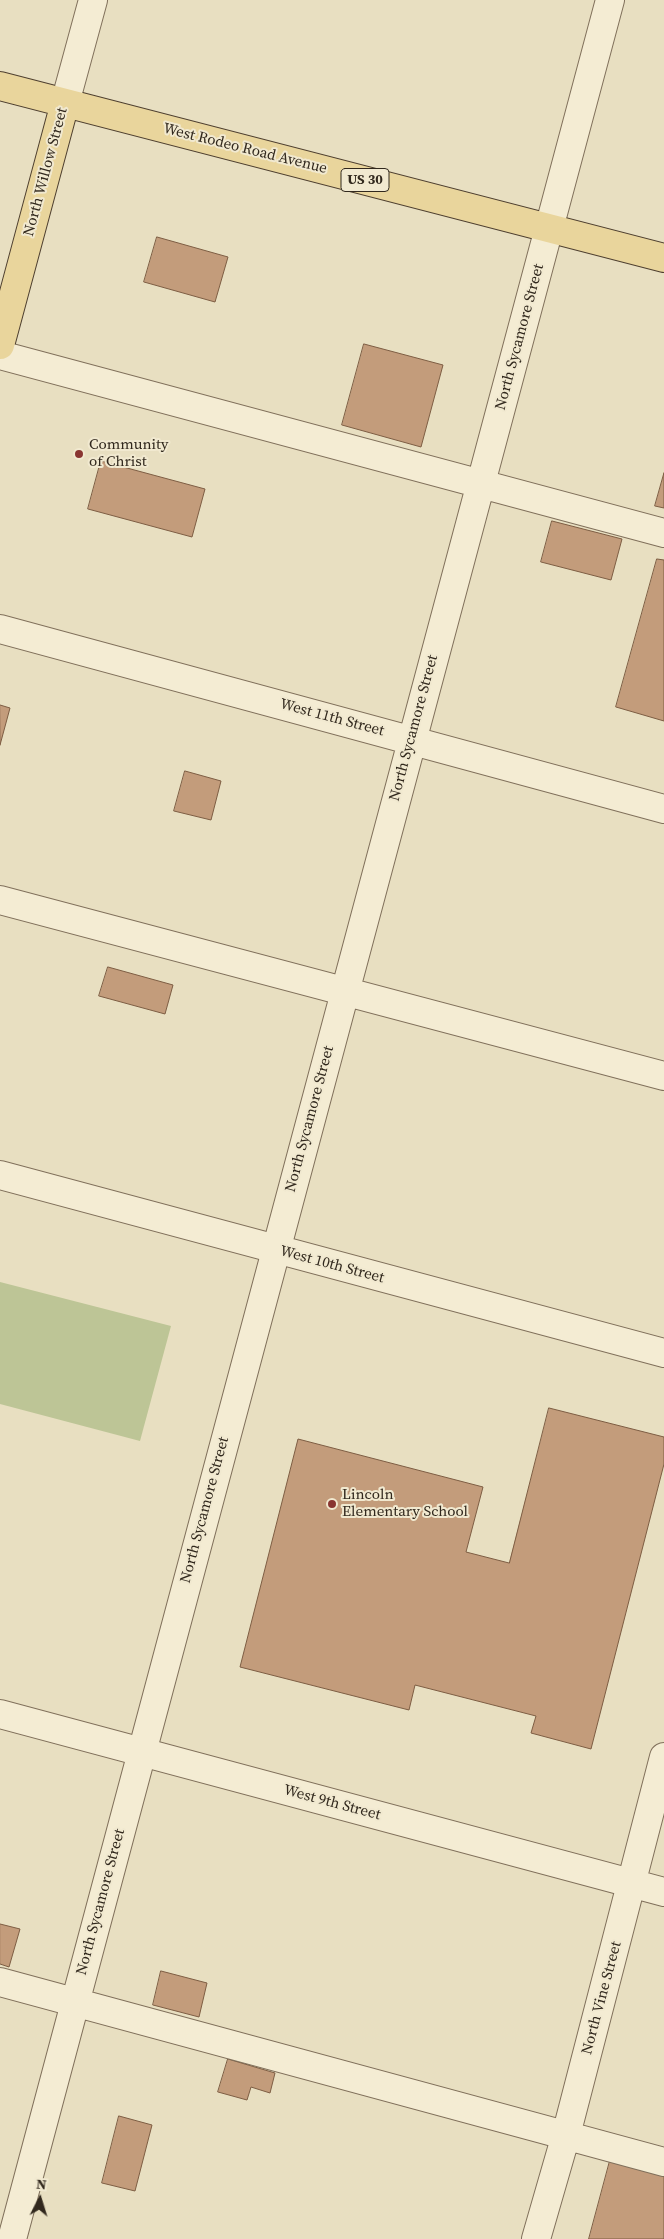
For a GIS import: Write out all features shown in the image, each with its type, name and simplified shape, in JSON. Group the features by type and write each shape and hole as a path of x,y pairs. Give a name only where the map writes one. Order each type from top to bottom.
{"main road":[{"name":"West Rodeo Road Avenue","path":"0,86 664,258"},
{"name":"North Willow Street","path":"0,345 65,103"}],"street":[{"name":"North Willow Street","path":"65,103 94,0"},
{"name":"North Sycamore Street","path":"12,2239 411,739 610,0"},
{"path":"0,355 664,533"},
{"name":"West 11th Street","path":"0,629 664,809"},
{"path":"0,900 664,1076"},
{"name":"West 10th Street","path":"0,1175 664,1354"},
{"name":"West 9th Street","path":"0,1714 664,1892"},
{"name":"North Vine Street","path":"536,2239 566,2135 664,1757"},
{"path":"0,1982 664,2162"}],"green space":[{"path":"0,1282 171,1326 140,1441 0,1404"}],"building":[{"path":"157,237 228,257 215,302 144,282"},
{"path":"364,344 443,365 421,447 342,425"},
{"path":"101,461 205,489 192,537 88,509"},
{"path":"664,473 664,508 655,506"},
{"path":"552,521 622,539 611,580 541,562"},
{"path":"657,559 664,560 664,721 616,707"},
{"path":"0,705 10,708 0,745"},
{"path":"185,771 221,781 211,820 174,811"},
{"path":"108,967 173,985 165,1014 99,996"},
{"path":"549,1408 664,1437 664,1464 591,1749 531,1733 536,1716 415,1685 409,1710 240,1667 298,1439 483,1487 466,1552 509,1563"},
{"path":"0,1924 20,1929 9,1967 0,1964"},
{"path":"161,1971 207,1983 199,2017 153,2005"},
{"path":"228,2059 275,2073 270,2093 251,2087 247,2100 218,2092"},
{"path":"119,2116 152,2125 135,2191 102,2183"},
{"path":"611,2157 664,2172 664,2239 589,2239"}],"place":[{"name":"Community of Christ","path":"79,454"},
{"name":"Lincoln Elementary School","path":"332,1504"}]}
